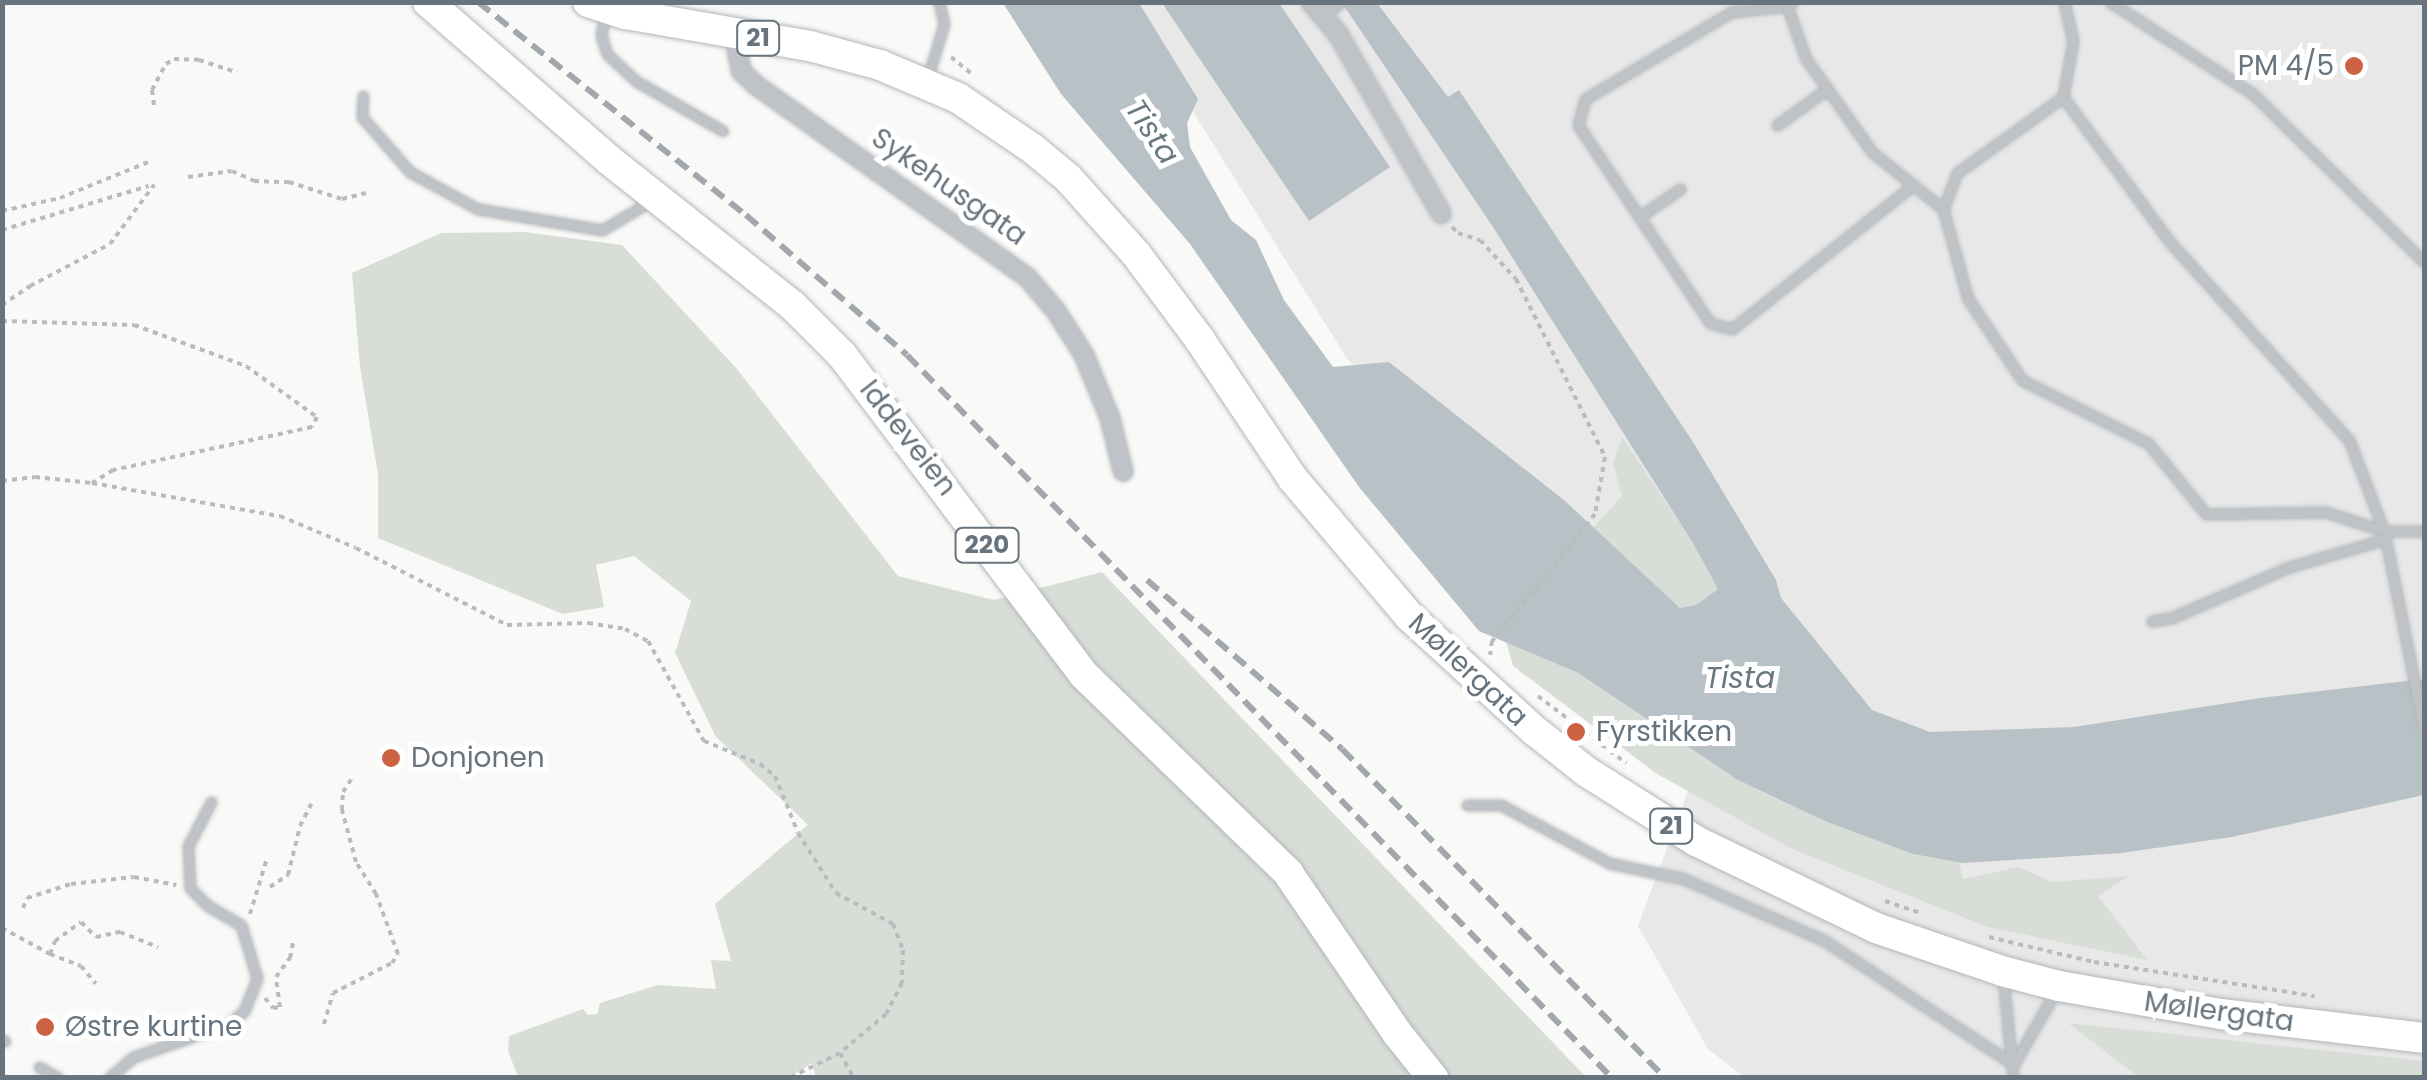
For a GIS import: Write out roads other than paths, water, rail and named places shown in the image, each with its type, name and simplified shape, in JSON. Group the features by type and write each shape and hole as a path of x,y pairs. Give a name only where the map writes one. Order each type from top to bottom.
{"main road":[{"name":"Iddeveien","path":"428,2 546,107 793,306 842,355 919,451 1073,662 1288,873 1432,1078"},
{"name":"21","path":"597,6 856,57 926,83"},
{"name":"Møllergata","path":"926,83 1002,126 1090,202 1167,293 1329,526 1422,630 1534,731 1640,807 1773,882 1876,928 2002,971 2059,986 2222,1014 2424,1038"}],"street":[{"path":"1328,7 1441,214"},
{"name":"Sykehusgata","path":"734,34 741,71 757,86 1027,277 1056,311 1084,355 1110,418 1123,471"}],"lane":[{"path":"926,83 940,48 944,24 939,2"},
{"path":"1943,209 1957,173 2063,96 2072,40 2064,2"},
{"path":"2110,2 2253,94 2424,262"},
{"path":"1912,185 1732,328 1710,323 1578,126 1585,99 1731,12 1790,4 1806,59 1872,152 1943,209 1968,299 2022,380 2148,443 2206,514 2326,512 2385,535"},
{"path":"597,6 600,35 608,54 636,81 723,130"},
{"path":"1777,124 1827,89"},
{"path":"363,96 362,117 410,172 478,209 602,230 656,195"},
{"path":"2063,96 2169,241 2349,440 2385,535 2424,729"},
{"path":"1639,216 1680,190"},
{"path":"2152,621 2171,618 2289,567 2385,535 2424,531"},
{"path":"109,1078 133,1058 229,1024 244,1011 256,974 241,926 208,906 190,888 188,846 211,802"},
{"path":"1467,805 1501,805 1609,863 1684,879 1825,941 2013,1064"},
{"path":"2002,971 2012,1078"},
{"path":"2013,1064 2059,986"},
{"path":"39,1066 58,1078"}],"water":[{"name":"Tista","path":"1003,3 1139,3 1198,99 1187,123 1190,147 1231,220 1256,240 1284,300 1333,367 1389,362 1565,501 1680,608 1696,605 1718,589 1693,543 1493,227 1342,3 1377,3 1448,97 1459,90 1693,442 1776,580 1781,598 1872,710 1930,732 2074,727 2260,698 2424,679 2424,795 2232,837 2121,853 1963,863 1913,854 1827,822 1738,780 1578,673 1479,631 1359,487 1190,244 1061,94"},
{"path":"1162,3 1279,3 1390,167 1309,221"}],"railway":[{"path":"478,2 746,215 907,355 1612,1078"},
{"path":"1147,580 1342,749 1665,1078"}],"place":[{"name":"PM 4/5","path":"2354,66"},
{"name":"Fyrstikken","path":"1576,732"},
{"name":"Donjonen","path":"391,758"},
{"name":"Østre kurtine","path":"45,1027"}]}
